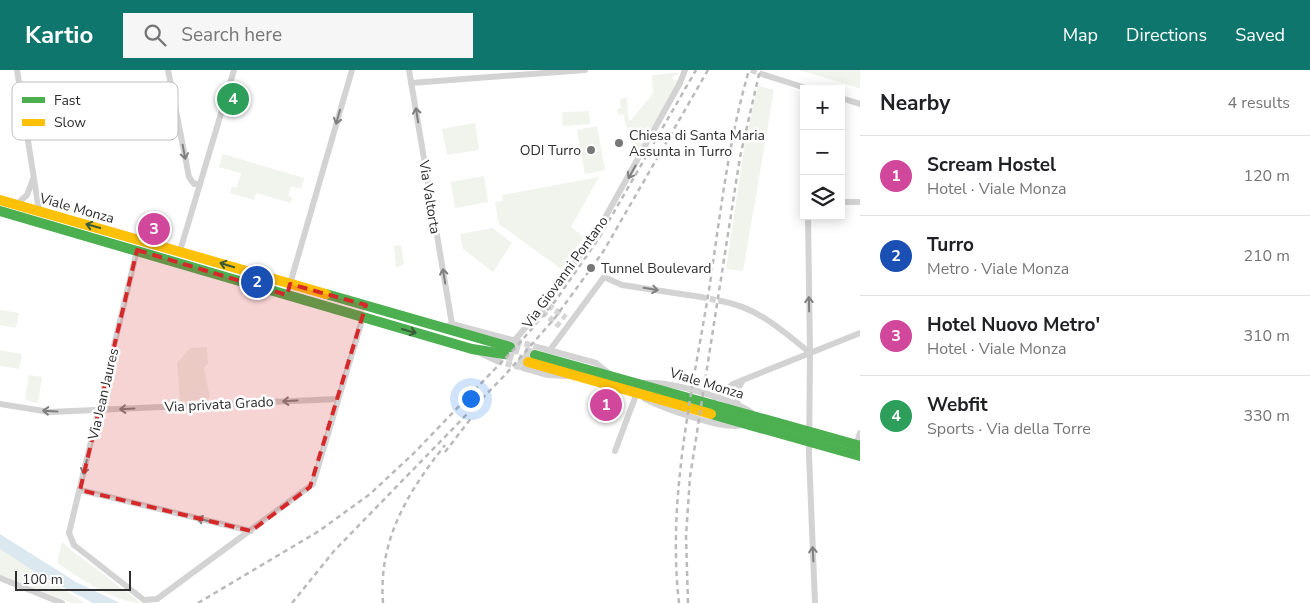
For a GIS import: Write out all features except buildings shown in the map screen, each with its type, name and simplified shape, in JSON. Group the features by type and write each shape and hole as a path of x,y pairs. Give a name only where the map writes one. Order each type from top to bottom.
{"main road":[{"name":"Viale Monza","path":"0,200 290,284 448,326 508,349"},
{"name":"Viale Monza","path":"0,211 472,349 508,349"},
{"path":"287,295 290,284"},
{"path":"363,317 366,305"},
{"name":"Viale Monza","path":"532,358 573,375 746,424 858,445"},
{"name":"Viale Monza","path":"532,358 611,376 765,421 860,456"}],"street":[{"path":"180,251 234,70"},
{"path":"290,284 352,70"},
{"name":"Via Valtorta","path":"409,70 448,326"},
{"path":"411,83 586,70"},
{"name":"Via Giovanni Pontano","path":"508,349 547,305 605,219 680,83 685,70"},
{"path":"762,74 800,86"},
{"path":"845,99 860,104"},
{"path":"178,121 189,178 192,182 200,184"},
{"path":"28,140 39,211"},
{"path":"16,204 28,193 33,173"},
{"path":"845,202 860,202"},
{"path":"808,220 810,437 816,603"},
{"name":"Via Jean Jaures","path":"137,250 69,533 70,538 74,545 148,601 157,599 251,531"},
{"path":"550,350 562,328 604,277 620,284 701,297"},
{"path":"721,300 740,305 757,313 810,353"},
{"path":"80,490 251,531 313,484 363,317"},
{"path":"715,398 726,387 860,334"},
{"name":"Viale Monza","path":"532,358 550,350 596,363 611,376"},
{"path":"738,405 736,392 743,380"},
{"name":"Viale Monza","path":"638,384 663,384 715,398 738,405 765,421"},
{"name":"Viale Monza","path":"624,390 676,412 720,424 739,426 746,424"},
{"path":"615,451 636,396"},
{"name":"Via privata Grado","path":"0,404 50,412 338,398"},
{"path":"858,445 860,433"},
{"path":"0,578 62,603"}],"highlighted area":[{"path":"137,250 287,295 290,284 366,305 310,487 251,531 80,490"}],"shaded area":[{"path":"799,70 860,70 860,89 856,87"},
{"path":"678,74 672,77 674,81 680,78 639,150 633,146 632,141 628,140 626,133 633,131 632,127 627,128 623,114 619,115 617,109 621,108 620,99 627,98 630,121 653,94 652,75"},
{"path":"758,86 774,90 743,271 726,269 745,143"},
{"path":"589,111 590,124 563,126 562,112"},
{"path":"475,123 479,150 447,155 442,129"},
{"name":"ODI Turro","path":"597,126 605,170 585,174 577,130"},
{"path":"223,154 304,178 301,189 291,186 288,196 292,197 291,203 256,193 254,200 230,193 232,187 237,188 241,173 219,167"},
{"path":"484,176 488,202 455,208 451,182"},
{"path":"599,177 571,227 584,237 561,269 499,224 495,202 503,201 502,195"},
{"path":"493,228 512,243 493,272 463,249 460,234"},
{"path":"401,245 404,264 396,268 394,246"},
{"path":"0,310 19,313 16,328 0,325"},
{"path":"207,347 208,363 204,368 210,398 180,402 177,363 190,348"},
{"path":"0,350 22,354 19,369 0,366"},
{"path":"29,375 42,377 38,403 25,400"},
{"path":"0,534 76,582 120,603 93,603 40,575 0,549"},
{"path":"62,542 141,603 120,599 109,594 57,563"},
{"path":"0,549 85,603 72,603 0,575"}],"tunnel":[{"path":"751,70 762,74"},
{"path":"701,297 721,301"},
{"path":"548,305 566,318"},
{"path":"542,312 560,326"},
{"path":"516,341 541,348"},
{"path":"510,347 535,355"},
{"path":"504,354 528,362"},
{"path":"497,361 523,368"}],"railway":[{"path":"198,603 319,531 370,494 413,454 518,345 556,300 599,238 696,70"},
{"path":"292,603 334,551 505,375 554,319 603,252 708,70"},
{"path":"679,603 676,525 683,446 730,152 749,70"},
{"path":"688,603 686,536 690,477 740,157 760,70"},
{"path":"445,452 472,417"},
{"path":"383,603 385,558 398,518 419,481 445,445"}],"traffic: fast":[{"path":"0,211 472,349 504,354"},
{"path":"326,294 510,347"},
{"path":"535,355 860,446"},
{"path":"711,414 860,456"}],"traffic: slow":[{"path":"0,200 326,294"},
{"path":"528,362 711,414"}],"place":[{"name":"Webfit","path":"233,99"},
{"name":"Chiesa di Santa Maria Assunta in Turro","path":"619,143"},
{"name":"ODI Turro","path":"591,150"},
{"name":"Hotel Nuovo Metro'","path":"154,229"},
{"name":"Tunnel Boulevard","path":"591,268"},
{"name":"Turro","path":"257,282"},
{"name":"Scream Hostel","path":"606,405"}]}
